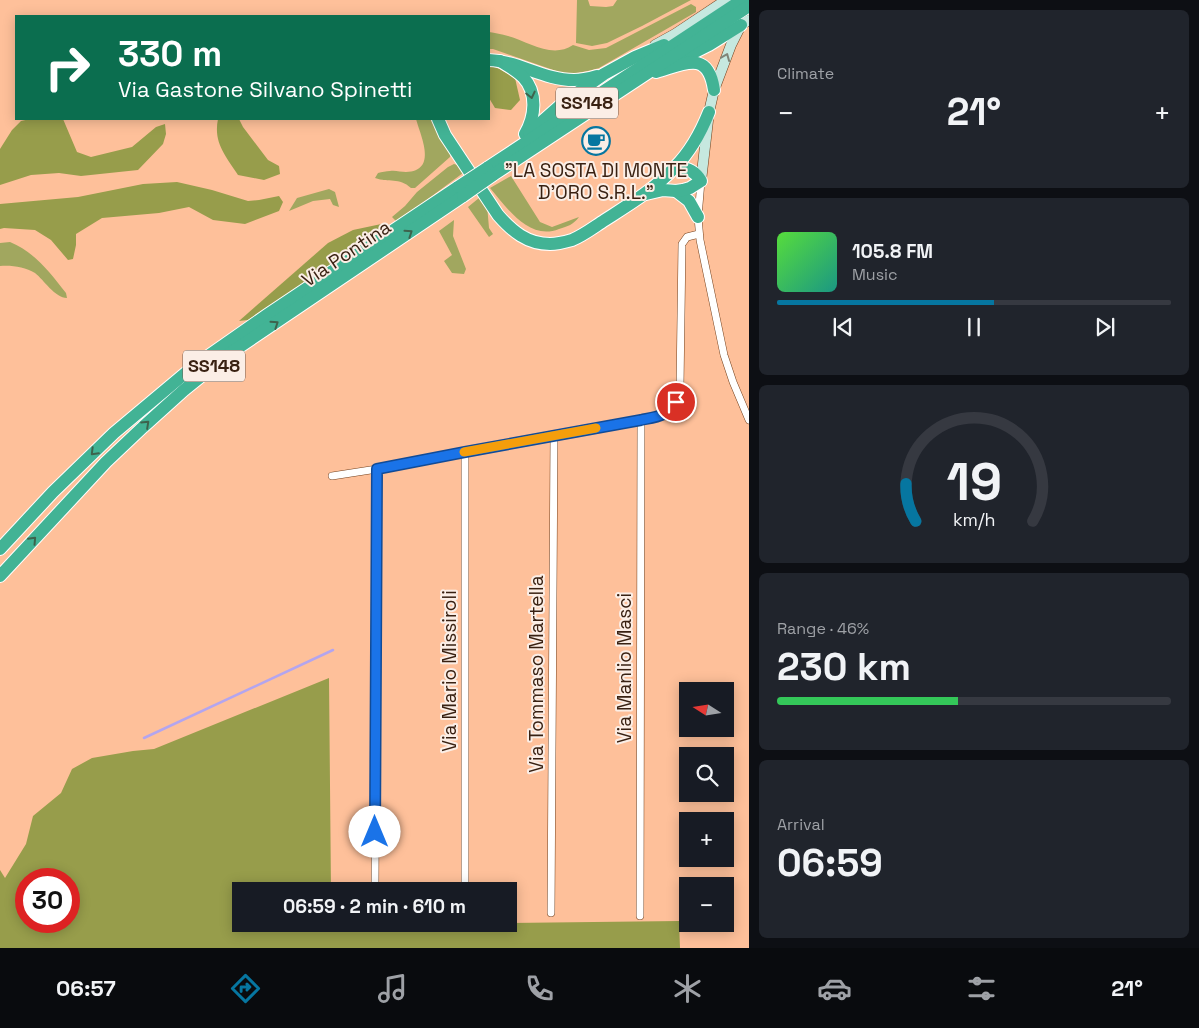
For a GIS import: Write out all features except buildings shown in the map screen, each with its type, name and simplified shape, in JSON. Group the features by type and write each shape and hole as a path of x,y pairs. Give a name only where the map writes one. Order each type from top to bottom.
{"highway":[{"name":"Via Pontina","path":"0,549 53,492 114,432 194,366 276,309 490,172 742,0"},
{"name":"Via Pontina","path":"490,172 646,75 749,6"},
{"path":"646,75 709,45 745,22"},
{"path":"490,172 563,103 604,74 635,57 687,37"},
{"path":"494,60 568,80 584,79 604,74"},
{"path":"494,60 516,71 523,78 531,92 532,116 530,125 522,140"},
{"path":"646,75 688,63 698,63 708,70 714,90"},
{"path":"438,120 446,135 498,215 510,228 521,236 543,244 550,244 573,239 644,195 675,168 694,143 709,112"},
{"path":"644,195 663,190 676,191 690,188 701,181 697,174 690,170 675,168"},
{"path":"676,191 690,201 698,217"},
{"name":"Via Pontina","path":"0,576 106,462 184,390 226,356 460,192"}],"street":[{"path":"635,57 675,34 726,0"},
{"path":"745,22 728,50 714,90 709,112 698,217 699,234 722,347 733,382 749,420"},
{"path":"332,476 641,420 666,413 674,406 680,387 682,244 686,238 699,234"},
{"name":"Via Manlio Masci","path":"640,916 641,420"},
{"name":"Via Tommaso Martella","path":"552,913 554,436"},
{"name":"Via Mario Missiroli","path":"465,452 465,882"},
{"path":"375,882 377,469"}],"green space":[{"path":"577,0 588,0 590,6 606,7 613,6 617,0 691,0 607,43 592,46 576,43"},
{"path":"691,4 696,7 696,12 599,68 576,73 562,73 490,49 490,32 506,35 549,50 565,49 573,45 589,50 606,48"},
{"path":"490,67 496,67 515,78 520,100 511,110 495,108 490,100"},
{"path":"63,120 77,152 91,157 132,147 156,127 165,124 166,134 163,144 138,170 81,176 59,173 31,175 0,185 0,149 12,130 21,121"},
{"path":"218,120 240,120 268,160 279,166 280,174 264,180 238,175 222,149 217,135"},
{"path":"416,120 436,120 451,151 450,157 415,188 411,188 398,181 375,178 378,173 386,171 406,172 416,170 422,166 425,160 423,143"},
{"path":"454,164 467,170 397,222 392,217 417,192"},
{"path":"511,176 540,222 552,227 579,217 570,225 548,232 528,227 511,213 490,188"},
{"path":"177,182 248,201 279,196 283,202 279,211 245,224 213,220 189,207 159,213 102,218 76,234 73,259 68,260 51,240 35,230 0,229 0,204 78,197 143,184"},
{"path":"329,189 335,192 339,207 333,205 330,199 313,201 289,211 297,198"},
{"path":"479,198 487,205 489,228 493,234 489,237 468,207"},
{"path":"454,220 453,236 466,269 464,274 452,273 444,261 452,255 439,231"},
{"path":"386,223 390,226 248,320 239,321 328,243 353,230"},
{"path":"10,242 42,264 66,293 67,298 58,295 35,273 27,269 0,266 0,243"},
{"path":"329,678 331,882 232,882 232,932 517,932 517,923 679,921 680,948 0,948 0,870 5,878 26,844 33,816 61,793 72,769 92,758 154,749"}],"waterway":[{"path":"144,738 333,650"}],"slow traffic":[{"path":"464,452 596,428"}],"place":[{"name":"\"LA SOSTA DI MONTE D'ORO S.R.L.\"","path":"596,141"}],"route":[{"path":"375,832 377,469 641,420 666,413 672,409 676,402"}]}
